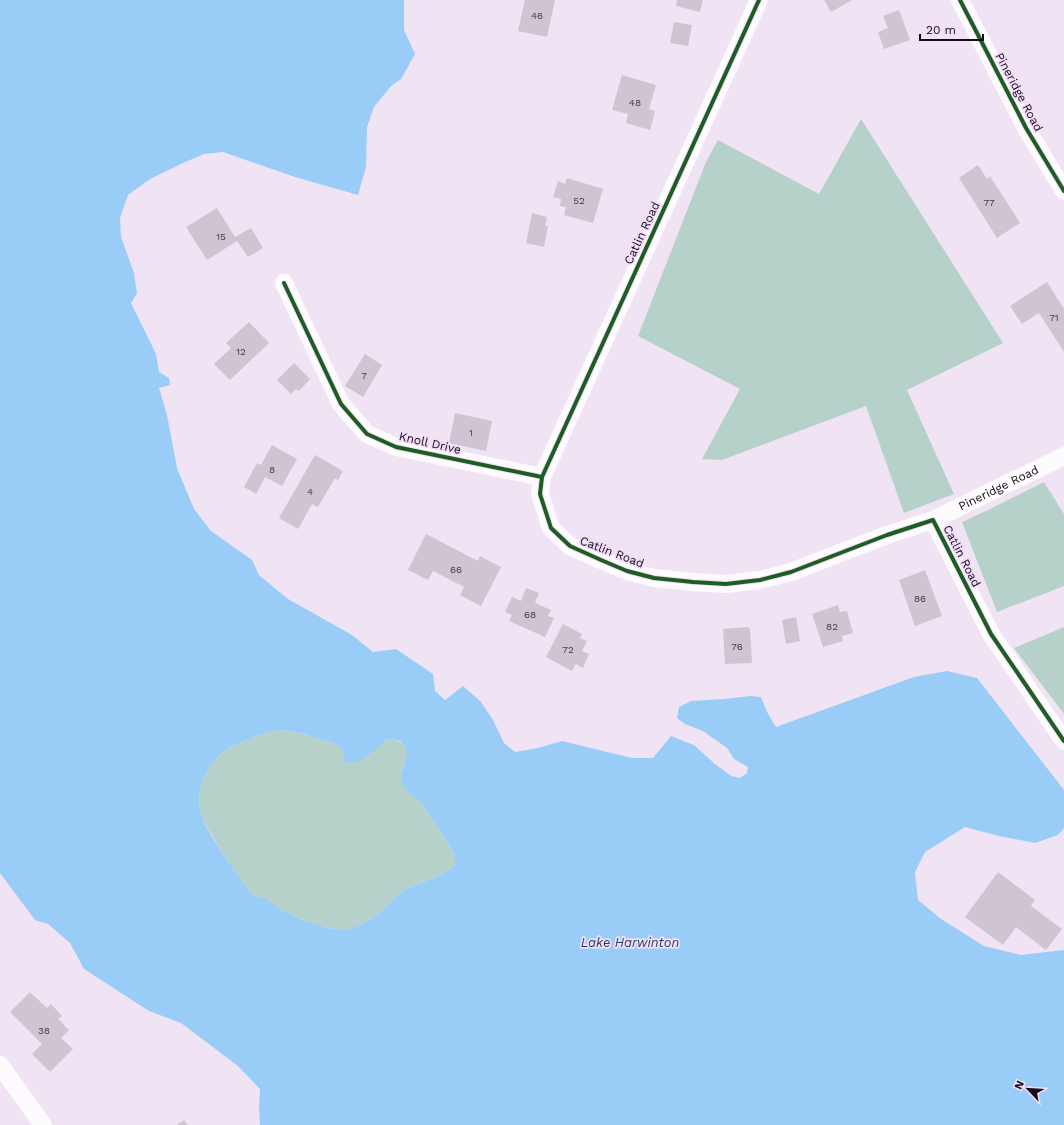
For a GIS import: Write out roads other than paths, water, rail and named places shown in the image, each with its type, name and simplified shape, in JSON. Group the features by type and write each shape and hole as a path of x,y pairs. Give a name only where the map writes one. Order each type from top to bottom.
{"street":[{"name":"Catlin Road","path":"760,0 542,477 540,494 551,528 570,546 628,571 654,578 726,584 760,580 791,572 887,535 933,520 991,634 1064,741"},
{"name":"Pineridge Road","path":"960,0 1026,128 1064,191"},
{"name":"Knoll Drive","path":"284,284 341,404 367,434 396,447 542,477"},
{"name":"Pineridge Road","path":"933,520 1064,456"},
{"path":"0,1065 43,1125"}],"water":[{"name":"Lake Harwinton","path":"0,0 404,0 404,30 415,54 401,79 391,86 374,107 367,127 366,167 358,195 295,177 223,152 204,154 183,163 150,179 128,195 120,218 121,237 134,273 137,293 131,303 156,354 159,372 169,378 170,385 159,388 167,415 177,468 194,509 211,531 252,560 259,575 288,599 352,635 373,652 396,649 433,674 435,691 445,700 463,686 481,702 493,720 504,743 515,752 538,748 562,741 632,758 653,758 671,736 694,745 731,776 740,778 747,773 748,767 734,759 727,748 703,731 685,724 677,718 679,707 691,701 750,696 761,697 767,712 776,727 914,677 947,671 977,678 1064,790 1064,828 1058,835 1035,843 965,827 925,852 915,872 918,900 941,919 984,946 1021,955 1064,950 1064,1125 260,1125 260,1089 238,1066 181,1023 149,1011 84,969 70,943 48,924 35,920 0,873","holes":["282,730 301,733 332,742 340,747 343,753 344,761 348,763 356,762 365,758 389,739 401,742 406,748 407,755 402,771 401,781 408,793 420,801 444,836 455,856 455,863 452,868 437,877 405,889 376,916 360,925 344,930 328,928 301,919 282,910 265,898 251,894 204,822 199,799 203,779 214,761 221,753 232,746 258,735 270,732"]}]}
